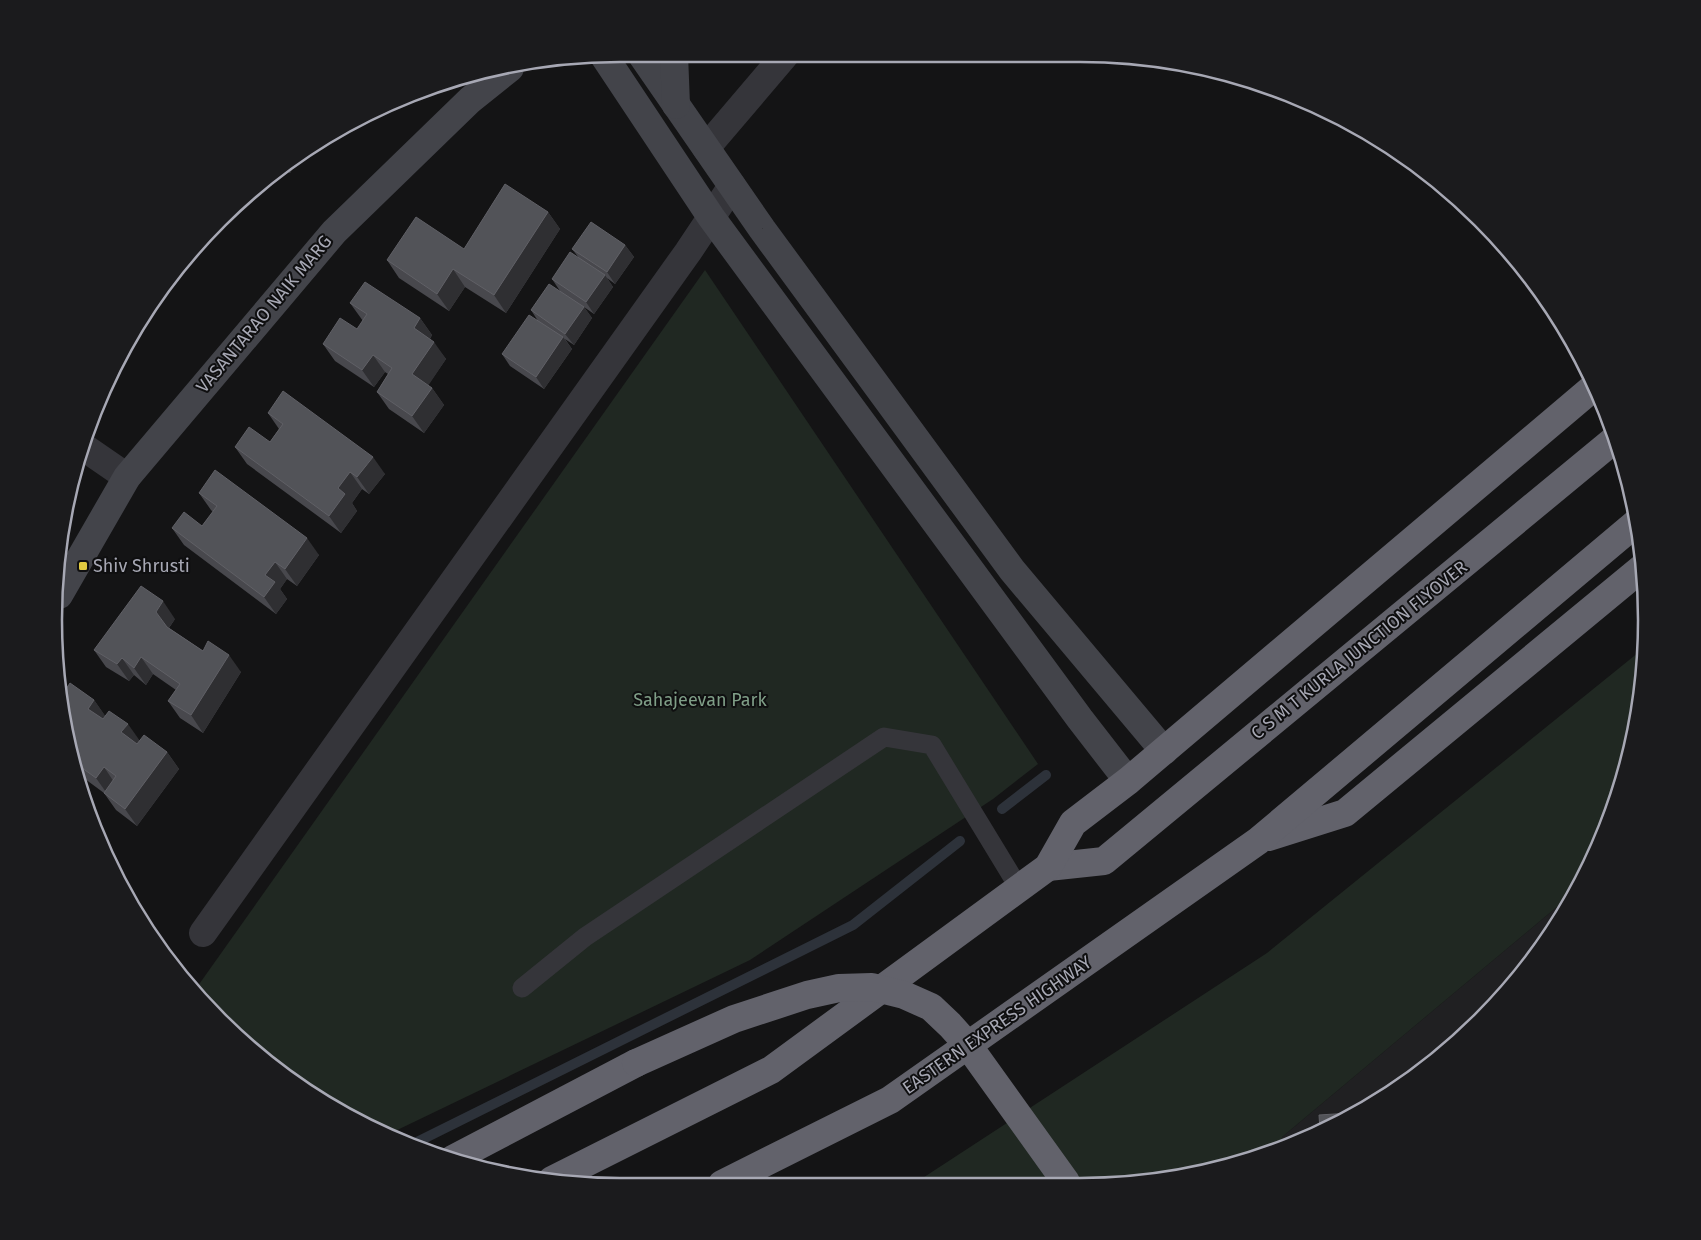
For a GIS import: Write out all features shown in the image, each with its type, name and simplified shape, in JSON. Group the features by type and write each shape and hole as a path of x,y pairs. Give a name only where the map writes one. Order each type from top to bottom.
{"highway":[{"path":"563,1174 771,1070 1048,867 1073,823 1164,751 1589,391"},
{"name":"C S M T KURLA JUNCTION FLYOVER","path":"1048,867 1104,861 1610,444"},
{"path":"1258,841 1631,527"},
{"path":"1258,841 1345,813 1636,573"},
{"name":"EASTERN EXPRESS HIGHWAY","path":"734,1178 890,1100 1258,841"},
{"path":"462,1155 636,1063 734,1019 807,995 839,988 872,987 904,995 931,1007 950,1025 966,1044 1063,1178"}],"street":[{"path":"646,62 762,229 1012,570 1164,751"},
{"path":"674,62 676,105"},
{"path":"706,148 779,62"},
{"path":"608,63 711,217 1080,719 1128,781"},
{"name":"VASANTARAO NAIK MARG","path":"64,587 127,477 334,232 470,100 501,75"},
{"path":"470,100 473,82"},
{"path":"204,933 688,252 732,186"},
{"path":"89,451 127,477"}],"lane":[{"path":"522,988 585,937 884,737 932,745 1019,888"}],"shaded area":[{"path":"1562,903 1545,930 1500,988 1449,1039 1391,1084 1360,1103 1294,1135 1282,1139 1282,1137"}],"green space":[{"name":"Sahajeevan Park","path":"705,270 1038,764 993,799 750,960 396,1130 341,1103 310,1084 252,1039 199,985"},
{"path":"1637,654 1634,693 1620,764 1596,833 1581,867 1562,903 1282,1137 1282,1139 1225,1159 1154,1173 1081,1178 923,1178 1267,953"}],"building":[{"path":"505,184 548,212 494,295 453,269 437,294 387,260 416,217 464,249"},
{"path":"591,222 625,245 607,272 572,249"},
{"path":"570,252 605,275 586,302 552,279"},
{"path":"365,282 420,318 414,328 434,342 412,374 432,388 412,416 377,392 392,368 373,355 362,370 323,344 340,318 357,329 367,314 350,303"},
{"path":"549,284 584,307 565,334 531,310"},
{"path":"529,315 563,337 536,377 502,354"},
{"path":"283,391 373,457 357,477 350,472 338,488 345,494 329,516 235,447 249,427 270,442 283,424 268,413"},
{"path":"215,470 307,538 285,569 275,562 265,575 275,582 264,597 172,528 184,512 202,526 217,506 199,493"},
{"path":"141,586 163,601 156,612 167,627 203,651 208,641 229,655 191,715 168,701 180,684 141,657 134,668 122,658 117,664 94,650"},
{"path":"70,683 94,700 88,709 103,719 109,711 128,724 121,732 137,744 144,735 167,752 125,809 104,793 116,776 104,767 96,778 82,768 73,729 67,688"},
{"path":"1340,1114 1320,1124 1319,1115"}],"waterway":[{"path":"1002,809 1046,775"},
{"path":"421,1140 853,925 960,841"}],"place":[{"name":"Shiv Shrusti","path":"83,566"}]}
